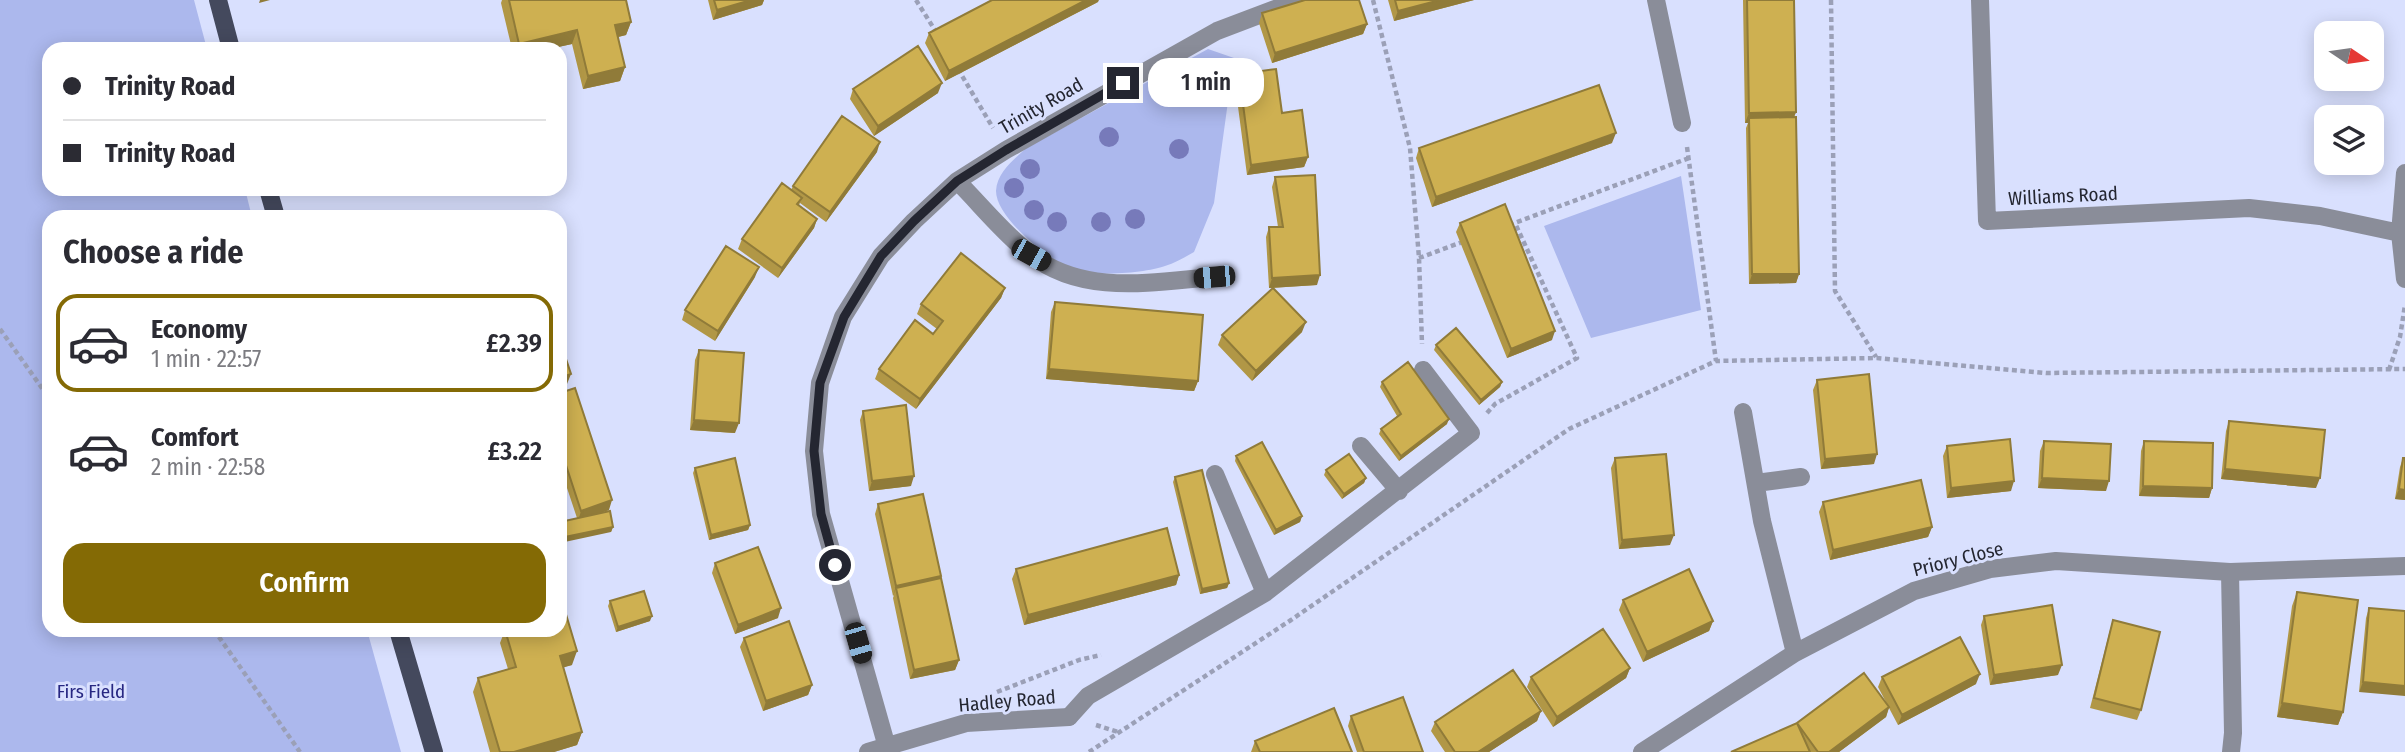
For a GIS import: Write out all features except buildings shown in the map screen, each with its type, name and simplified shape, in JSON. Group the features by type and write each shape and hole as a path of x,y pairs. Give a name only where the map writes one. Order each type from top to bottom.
{"main road":[{"path":"218,0 229,42"},
{"path":"400,637 434,752"}],"street":[{"name":"Trinity Road","path":"887,747 821,514 814,451 820,383 844,317 881,256 957,181 1006,150 1217,31 1299,0"},
{"path":"1656,0 1682,123"},
{"name":"Williams Road","path":"1980,0 1987,221 2249,208 2320,216 2400,233"},
{"path":"2405,173 2400,233 2405,279"},
{"path":"957,181 1031,255 1069,276 1117,285 1214,277"},
{"path":"1214,474 1265,593 1471,433 1423,370"},
{"path":"1743,412 1762,521 1795,653"},
{"path":"1361,446 1399,491"},
{"path":"1756,483 1801,477"},
{"name":"Priory Close","path":"1642,752 1795,653 1914,591 1990,569 2056,561 2230,572 2405,566"},
{"path":"2230,572 2233,733 2231,752"},
{"name":"Hadley Road","path":"868,752 966,723 1069,717 1088,696 1265,593"}],"path":[{"path":"916,0 940,38"},
{"path":"1373,0 1410,148 1419,258 1423,370"},
{"path":"1831,0 1835,290 1877,358"},
{"path":"953,61 1006,150"},
{"path":"1682,123 1716,361"},
{"path":"1503,227 1689,158"},
{"path":"1471,433 1495,404 1577,358 1515,223"},
{"path":"1419,258 1467,240"},
{"path":"2389,370 2400,337 2405,305"},
{"path":"0,329 42,388"},
{"path":"1089,752 1291,620 1569,429 1716,361 1877,358 2046,373 2405,369"},
{"path":"219,637 300,752"},
{"path":"966,723 978,700 1079,660 1106,654"}],"green space":[{"name":"Firs Field","path":"0,0 194,0 205,42 42,42 42,196 247,196 250,210 42,210 42,637 369,637 401,752 0,752"},
{"path":"1208,49 1234,58 1214,203 1194,252 1169,265 1146,271 1106,274 1082,272 1051,258 1014,225 998,202 997,184 1011,162 1026,148"},
{"path":"1681,176 1701,310 1591,338 1544,226"}],"route":[{"path":"835,565 821,514 814,451 820,383 844,317 881,256 957,181 1123,83"}]}
